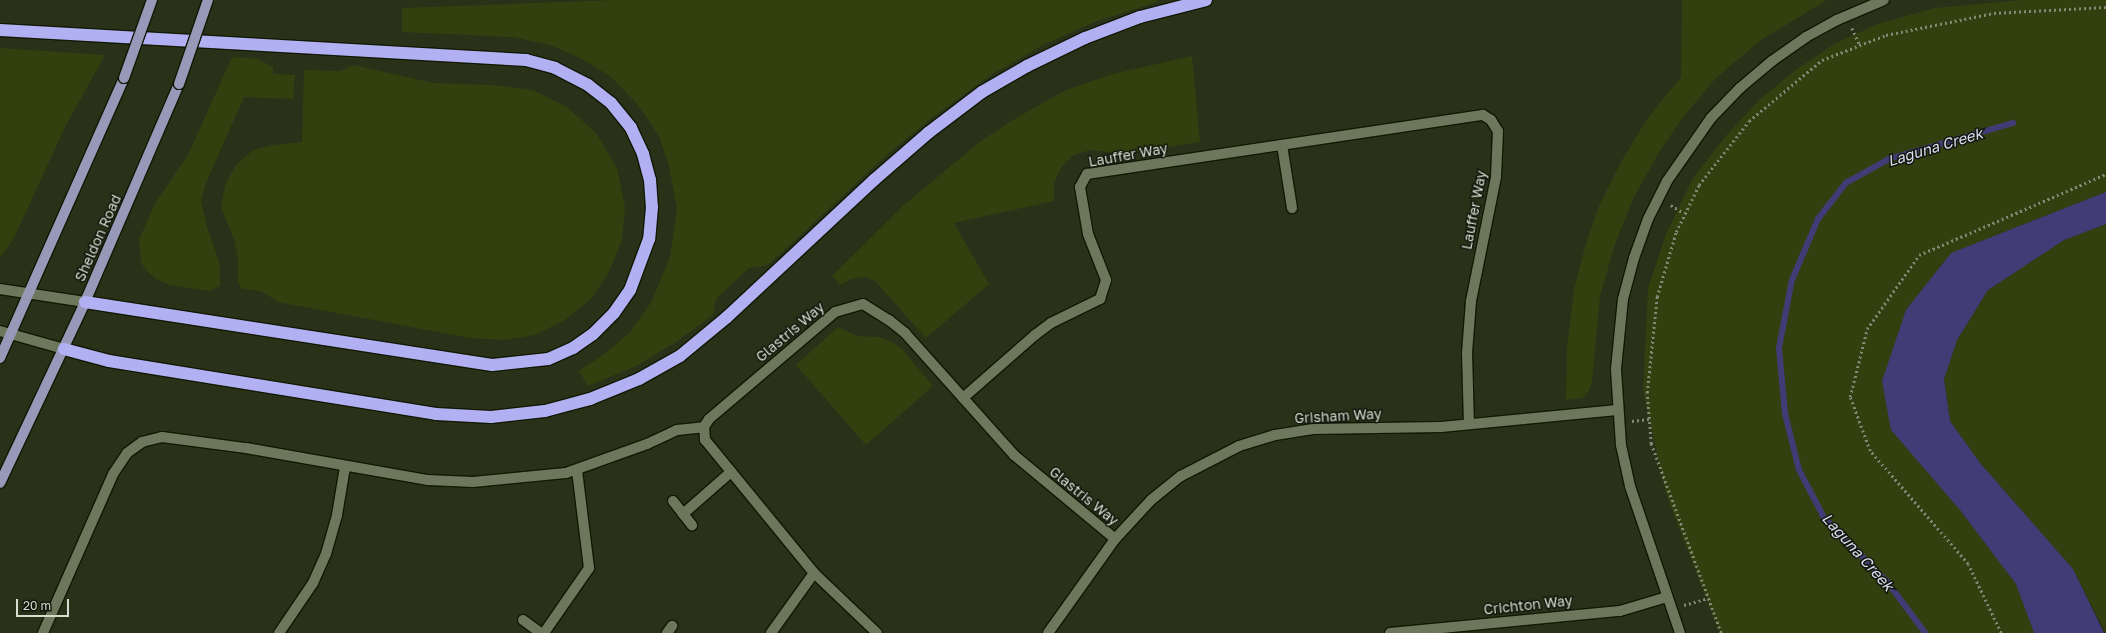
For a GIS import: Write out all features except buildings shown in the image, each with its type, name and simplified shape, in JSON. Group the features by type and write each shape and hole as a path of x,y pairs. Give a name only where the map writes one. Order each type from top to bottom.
{"highway":[{"path":"64,348 109,361 436,414 491,416 545,411 590,399 639,379 680,356 727,317 910,148 982,92 1027,66 1085,38 1140,17 1206,0"},
{"path":"0,30 526,60 555,68 588,85 611,103 631,128 643,154 650,180 652,207 649,239 630,290 614,313 593,334 573,348 548,359 492,366 85,302"}],"main road":[{"path":"0,358 124,78 152,0"},
{"name":"Sheldon Road","path":"0,483 85,302 179,84 208,0"}],"street":[{"path":"1680,633 1630,486 1617,410 1616,369 1623,299 1634,258 1667,181 1711,118 1740,88 1772,61 1806,37 1847,16 1884,0"},
{"name":"Lauffer Way","path":"963,398 1035,334 1051,323 1100,299 1106,280 1088,234 1080,187 1087,174 1455,117 1483,115 1491,120 1498,131 1496,177 1471,301 1467,353 1469,424"},
{"path":"1282,145 1292,208"},
{"path":"0,289 85,302"},
{"name":"Glastris Way","path":"704,427 709,419 835,312 862,304 905,333 1018,459 1115,539"},
{"path":"0,331 64,348"},
{"name":"Grisham Way","path":"1048,633 1115,539 1151,500 1181,476 1239,446 1275,435 1312,429 1469,424 1617,410"},
{"path":"43,633 113,474 127,453 142,442 162,438 177,439 246,448 345,467 428,480 473,482 525,479 577,470 677,430 704,427 705,440 814,573 877,633"},
{"path":"279,633 313,583 326,554 337,515 345,467"},
{"path":"544,633 589,568 577,470"},
{"path":"683,514 731,472"},
{"path":"673,501 692,525"},
{"path":"771,633 814,573"},
{"name":"Crichton Way","path":"1390,633 1620,611 1667,596"},
{"path":"523,620 541,633"}],"path":[{"path":"1721,633 1651,444 1647,393 1657,297 1676,232 1699,185 1749,121 1822,60 1886,35 1994,13 2106,7"},
{"path":"1847,16 1860,46"},
{"path":"2001,633 1968,564 1870,451 1850,397 1867,329 1919,255 2106,174"},
{"path":"1672,608 1708,598"}],"green space":[{"path":"614,0 1157,0 1157,2 1097,21 1045,44 991,75 934,116 889,153 768,265 749,268 716,299 713,315 676,342 636,366 588,386 579,371 606,353 630,332 652,301 670,257 677,209 669,166 659,136 639,106 610,76 580,58 550,45 512,37 402,32 402,8"},
{"path":"1682,0 1827,0 1761,40 1716,78 1684,116 1659,152 1633,199 1615,244 1600,296 1592,382 1588,392 1582,398 1566,400 1567,346 1574,290 1585,247 1599,206 1621,162 1647,119 1681,77"},
{"path":"2021,0 2106,0 2106,192 1951,253 1906,310 1960,510 2016,584 2034,633 1720,633 1666,494 1643,390 1648,288 1666,234 1693,178 1725,137 1758,101 1797,69 1836,43 1878,24 1935,8"},
{"path":"0,48 105,55 65,127 14,238 0,258"},
{"path":"1192,56 1200,142 1124,154 1090,150 1072,156 1061,168 1054,183 1054,201 954,223 989,284 926,338 875,281 865,277 851,279 840,285 832,276 905,204 981,141 1018,117 1066,90 1113,74"},
{"path":"232,57 258,59 273,67 273,74 295,75 293,99 244,97 206,183 201,201 207,227 220,264 220,286 209,291 170,285 157,280 141,263 139,240 154,205 188,155"},
{"path":"354,65 433,83 494,85 533,90 567,107 596,133 617,168 625,207 622,240 609,272 592,298 565,320 535,335 504,340 470,338 278,302 263,292 241,288 238,282 238,258 234,239 221,208 225,185 236,165 253,150 273,145 302,142 304,70 340,71"},
{"path":"2106,224 2106,633 2073,569 1980,463 1950,421 1944,379 1957,340 1988,290 2064,240"},
{"path":"838,327 857,336 878,337 890,341 901,348 933,386 866,445 796,365"}],"shaded area":[{"path":"2106,192 2106,224 2064,240 1988,290 1957,340 1944,379 1950,421 1980,463 2073,569 2104,633 2034,633 2016,584 1960,510 1891,430 1882,381 1906,310 1951,253"}],"waterway":[{"name":"Laguna Creek","path":"1925,633 1887,582 1824,518 1799,470 1785,414 1779,348 1792,280 1818,219 1846,183 1889,159 2013,123"}]}
